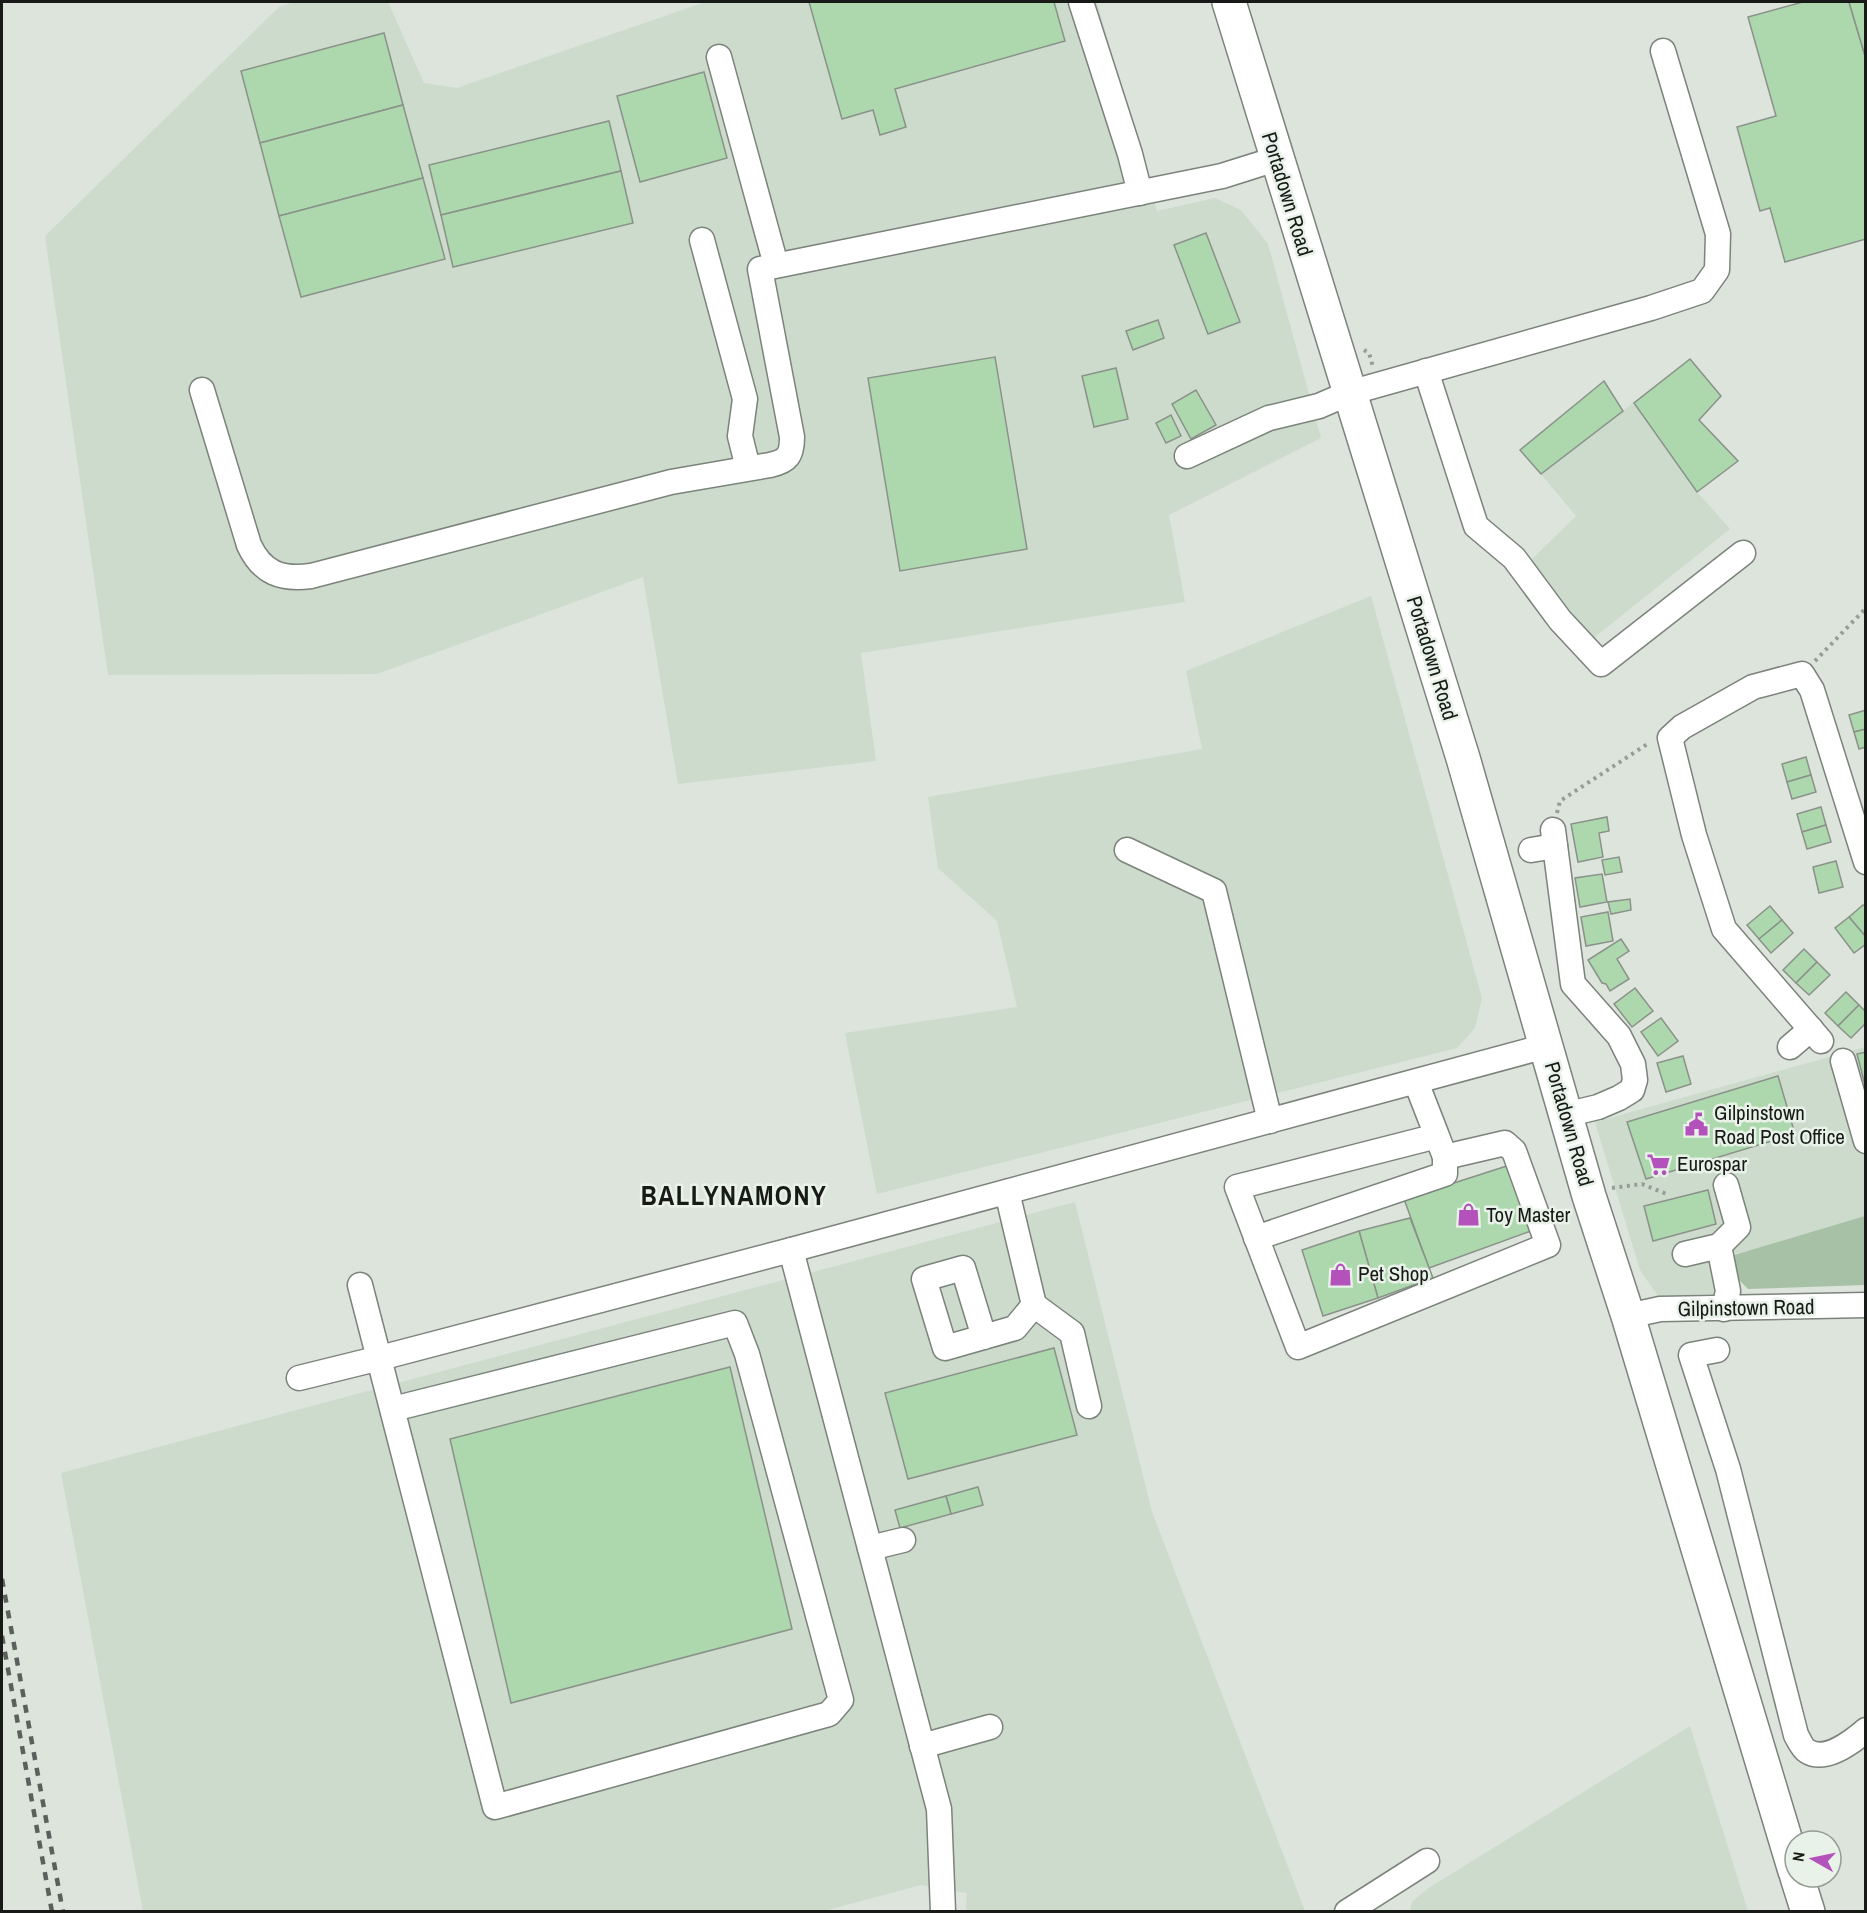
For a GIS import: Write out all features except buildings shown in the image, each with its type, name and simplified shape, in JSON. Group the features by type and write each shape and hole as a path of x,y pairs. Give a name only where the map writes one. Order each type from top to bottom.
{"highway":[{"name":"Portadown Road","path":"1229,2 1463,758 1566,1115 1783,1830"},
{"path":"1801,1889 1808,1911"}],"street":[{"path":"1082,2 1140,193"},
{"path":"1187,456 1269,418 1319,406 1349,393 1651,308 1702,291 1717,270 1718,234 1663,51"},
{"path":"719,57 776,265"},
{"path":"202,390 249,545 255,558 267,569 281,576 296,578 311,576 671,482 781,463 788,459 792,448 792,437 760,268 1222,176 1276,159"},
{"path":"702,240 745,399 740,436 748,468"},
{"path":"1426,371 1476,526 1514,558 1560,620 1601,664 1743,553"},
{"path":"1790,1047 1816,1035 1724,929 1694,835 1670,738 1682,727 1753,687 1802,674 1812,690 1866,862"},
{"path":"1531,850 1554,838 1573,984 1619,1036 1633,1064 1635,1080 1632,1090 1598,1107 1566,1115"},
{"path":"1127,850 1214,891 1270,1121"},
{"path":"299,1378 791,1250 1546,1046"},
{"path":"1844,1061 1864,1127"},
{"path":"1256,1238 1445,1174 1441,1147 1416,1082"},
{"path":"1505,1143 1514,1151 1548,1245 1298,1347 1237,1187 1441,1147 1505,1143"},
{"path":"1686,1254 1719,1246 1738,1227 1726,1185"},
{"path":"1007,1192 1034,1305 1072,1333 1089,1406"},
{"path":"1719,1246 1728,1291 1724,1309"},
{"path":"791,1250 939,1809 943,1911"},
{"path":"360,1285 495,1807 829,1714 841,1700 747,1354 735,1323 393,1409"},
{"path":"984,1337 1015,1328 1034,1305"},
{"name":"Gilpinstown Road","path":"1628,1316 1660,1309 1866,1305"},
{"path":"1718,1350 1691,1355 1728,1468 1796,1735 1805,1750 1817,1755 1834,1751 1866,1730"},
{"path":"870,1548 903,1540"},
{"path":"922,1746 990,1727"},
{"path":"1363,1907 1427,1861"}],"path":[{"path":"1802,674 1866,608"},
{"path":"1554,838 1560,801 1654,740 1670,738"},
{"path":"1609,1189 1642,1184 1669,1195"}],"shaded area":[{"path":"294,2 388,2 424,83 457,88 705,2 1097,2 1157,211 1215,198 1241,210 1268,244 1321,438 1169,515 1185,602 861,653 876,761 678,784 643,577 377,674 108,675 45,236 279,7"},
{"path":"1690,359 1721,396 1699,420 1738,461 1697,492 1730,529 1586,644 1524,567 1576,516 1541,474"},
{"path":"1371,596 1482,998 1475,1028 1457,1048 877,1194 845,1033 1017,1007 997,921 938,868 928,797 1202,749 1186,671"},
{"path":"1865,1047 1865,1223 1734,1254 1735,1293 1658,1296 1640,1270 1595,1122"},
{"path":"1075,1202 1152,1512 1305,1911 966,1911 967,1893 921,1885 820,1912 143,1911 61,1473"},
{"path":"1690,1726 1748,1911 1410,1911 1412,1902 1427,1889"}],"green space":[{"path":"1865,1216 1865,1285 1748,1289 1738,1279 1734,1255"}],"railway":[{"path":"2,1579 63,1912"},
{"path":"2,1636 52,1912"}],"place":[{"name":"Gilpinstown Road Post Office","path":"1696,1125"},
{"name":"Eurospar","path":"1659,1164"},
{"name":"Toy Master","path":"1468,1215"},
{"name":"Pet Shop","path":"1340,1274"}],"district":[{"name":"BALLYNAMONY","path":"734,1196"}]}
